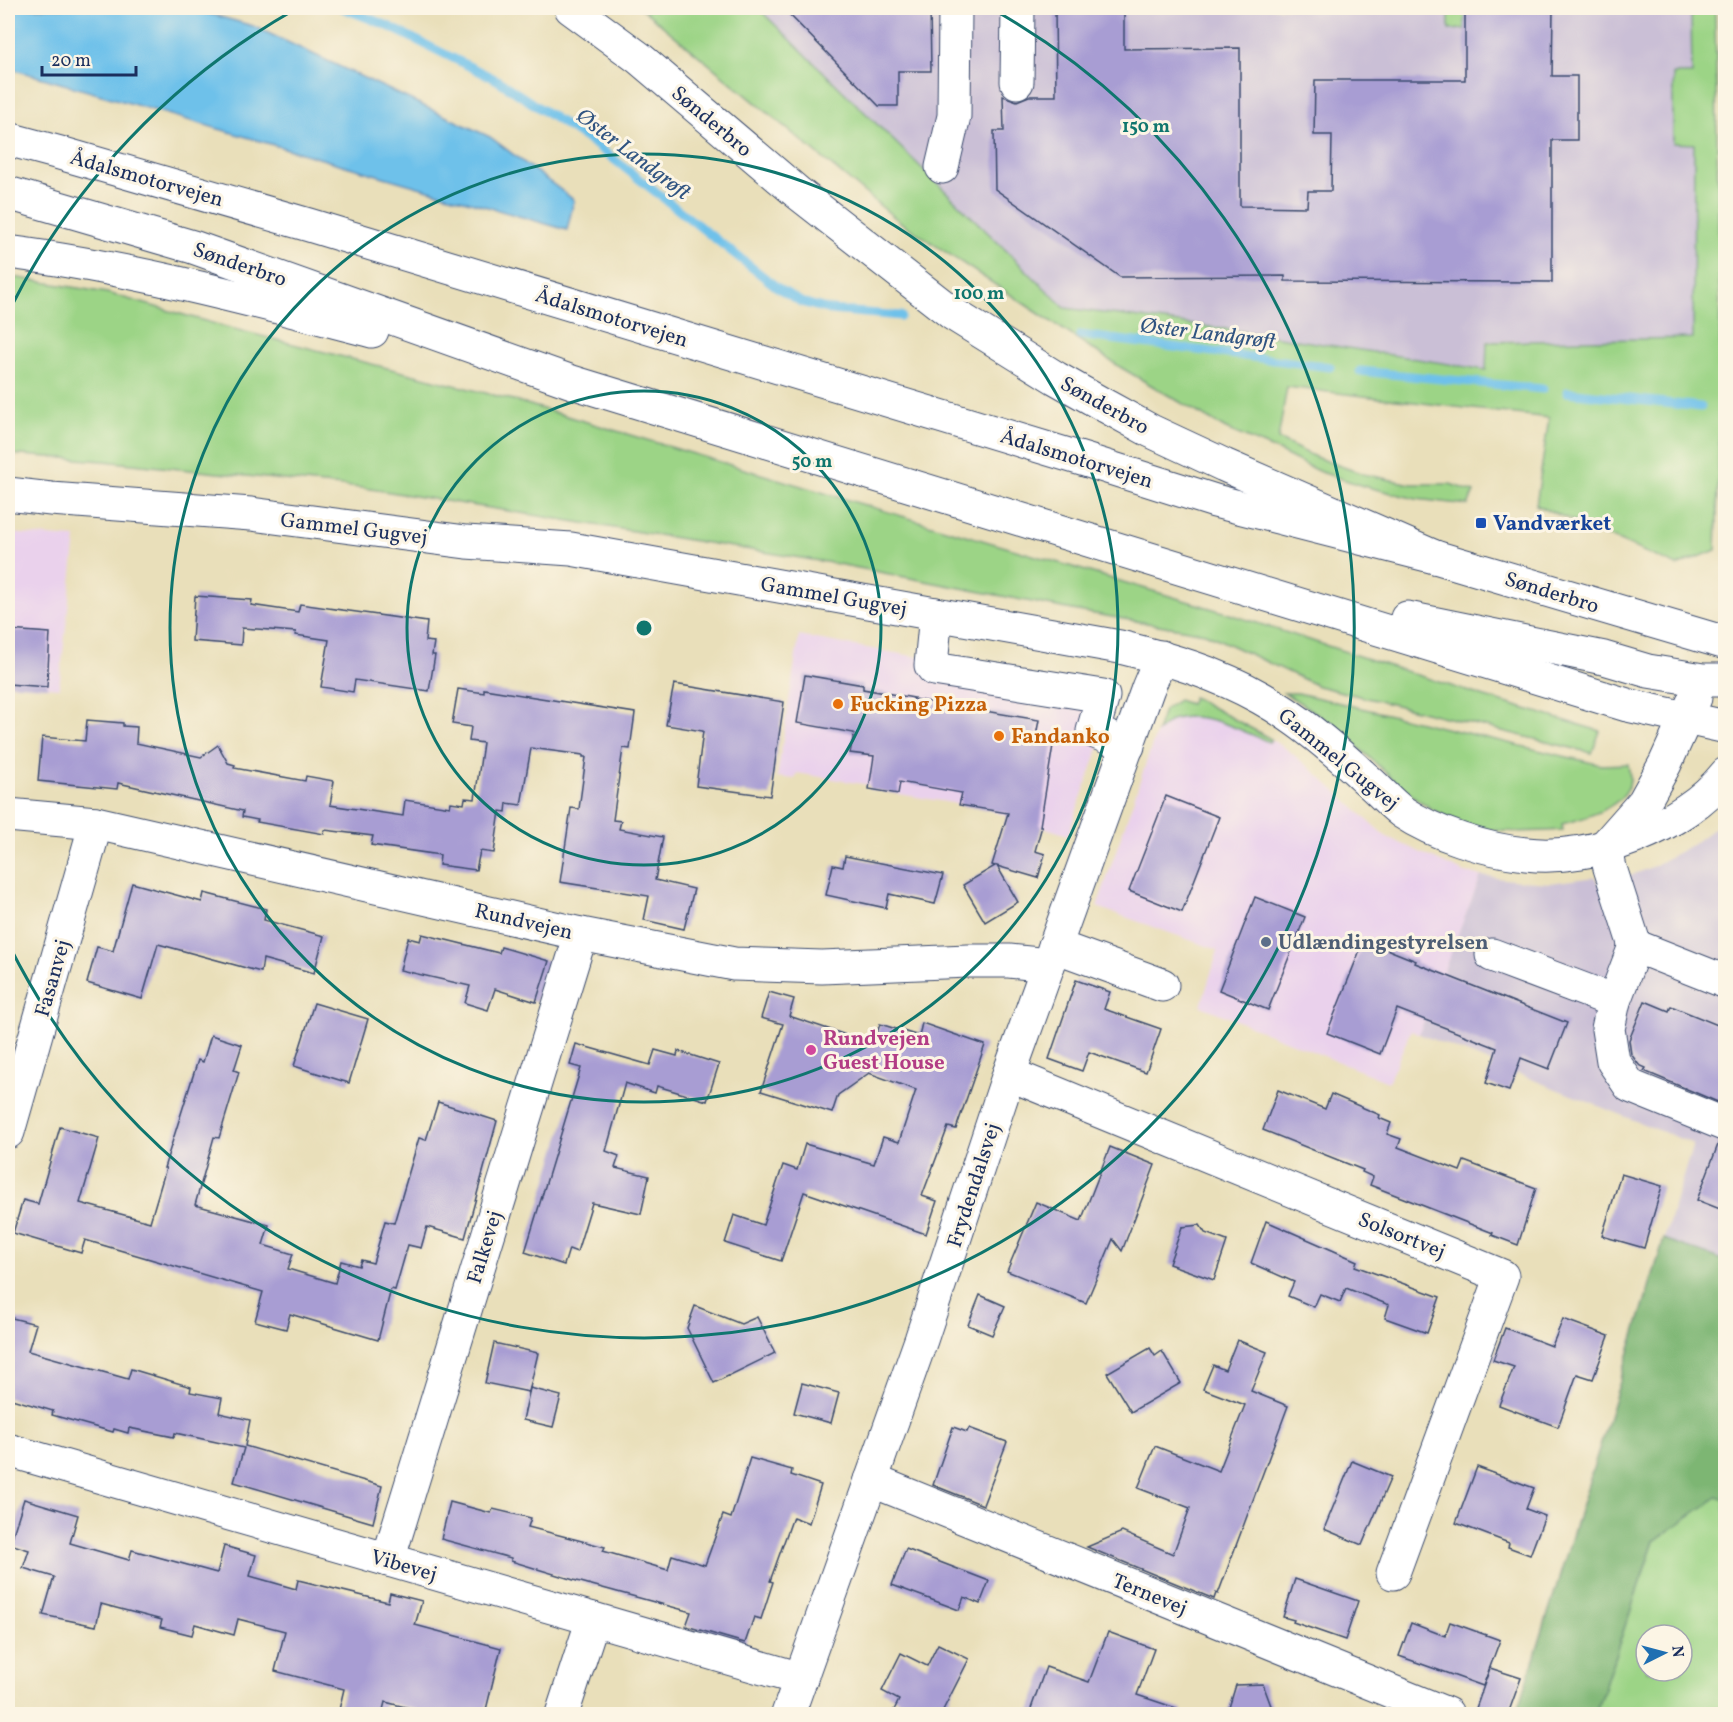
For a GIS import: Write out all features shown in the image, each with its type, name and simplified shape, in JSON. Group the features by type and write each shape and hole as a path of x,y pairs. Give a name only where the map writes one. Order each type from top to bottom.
{"main road":[{"name":"Sønderbro","path":"571,8 639,58 798,193 953,314 1056,378 1151,431 1436,557 1724,638"},
{"path":"942,167 954,116 955,8"},
{"path":"1017,82 1018,8"},
{"name":"Ådalsmotorvejen","path":"8,139 309,225 1215,501 1436,557"},
{"name":"Sønderbro","path":"8,193 193,247 572,382 1627,705 1725,727"},
{"name":"Sønderbro","path":"8,252 69,260 182,282 572,382"},
{"name":"Gammel Gugvej","path":"8,494 251,514 466,542 571,549 1120,647 1161,657 1231,683 1276,707 1329,746 1402,811 1446,834 1490,848 1527,855 1566,854 1605,846 1637,836 1668,822 1698,802 1725,774"},
{"path":"1220,581 1604,658 1648,671 1718,686"},
{"path":"936,614 931,665 934,669 1103,696 1093,731 1128,746"},
{"path":"1724,638 1714,702 1685,718 1665,764 1644,802 1605,846 1635,946 1614,1001 1608,1029 1613,1061 1630,1086 1725,1125"},
{"name":"Frydendalsvej","path":"788,1714 921,1340 1010,1074 1161,657"},
{"name":"Rundvejen","path":"8,815 96,823 581,934 734,964 822,967 1009,961 1052,956 1162,985"},
{"name":"Fasanvej","path":"8,1132 96,823"},
{"name":"Falkevej","path":"388,1560 581,934"},
{"path":"1635,946 1725,982"},
{"path":"1492,955 1614,1001"},
{"name":"Solsortvej","path":"1010,1074 1502,1276 1393,1573"},
{"name":"Vibevej","path":"8,1450 801,1679"},
{"name":"Ternevej","path":"871,1480 1434,1712"},
{"path":"562,1714 593,1619"}],"shaded area":[{"path":"758,8 1715,8 1693,338 1486,341 1487,370 1240,331 1065,308"},
{"path":"8,533 76,538 59,688 8,684"},
{"path":"799,636 1116,692 1068,835 982,808 869,789 869,785 797,773 795,779 777,777"},
{"path":"1193,697 1284,747 1385,836 1465,873 1481,876 1419,1034 1411,1031 1388,1082 1201,1006 1218,950 1097,907 1164,710 1178,700 1190,704"},
{"path":"1725,820 1725,1261 1664,1239 1693,1144 1419,1034 1481,876 1550,883 1595,877 1598,884 1630,876 1654,866 1693,844"}],"green space":[{"path":"641,8 758,8 1065,308 1240,331 1486,370 1487,342 1693,338 1694,144 1673,143 1673,74 1692,74 1691,8 1715,8 1721,390 1716,550 1677,566 1536,505 1549,418 1287,387 1278,439 1315,457 1363,474 1411,484 1450,484 1474,492 1468,505 1416,499 1363,486 1318,471 1226,429 1120,367 900,222"},
{"path":"1449,8 1465,8 1465,29 1449,30"},
{"path":"8,278 107,293 226,327 513,400 1220,611 1485,697 1600,731 1592,753 1318,686 1205,633 1083,612 838,564 371,489 104,461 8,454"},
{"path":"1284,693 1298,693 1601,765 1628,764 1629,785 1623,795 1609,807 1590,816 1562,824 1563,830 1503,831 1468,825 1450,819 1418,800 1340,731"},
{"path":"1193,697 1271,739 1269,742 1234,727 1196,717 1172,720 1157,732 1164,710 1178,700 1190,704"},
{"path":"1664,1239 1725,1261 1725,1500 1717,1497 1654,1541 1595,1714 1517,1714"},
{"path":"1717,1496 1725,1500 1725,1714 1595,1714 1654,1541"}],"water":[{"path":"8,8 189,8 253,26 490,137 574,200 567,230 8,68"}],"building":[{"path":"783,8 930,8 931,71 898,71 898,106 879,106"},
{"path":"1055,8 1124,8 1124,49 1240,48 1240,206 1307,207 1308,191 1331,191 1332,135 1314,135 1315,80 1465,80 1465,8 1553,8 1552,76 1577,76 1577,140 1552,140 1552,282 1285,281 1285,276 1120,277 995,189 994,131 1004,131 1003,96 1017,101 1029,96 1056,96"},
{"path":"195,596 252,600 251,605 298,612 300,604 427,622 425,641 434,642 432,655 435,655 429,691 355,680 353,692 321,687 329,640 295,635 296,632 242,628 241,645 192,641"},
{"path":"8,630 50,633 47,687 8,684"},
{"path":"805,675 863,685 863,689 913,699 1039,720 1036,736 1054,739 1040,826 1042,826 1035,851 1045,854 1038,878 997,866 1018,902 985,922 963,885 995,866 992,865 1008,813 959,805 962,793 900,782 898,794 869,789 874,756 850,753 854,733 797,723"},
{"path":"674,684 784,702 770,796 696,786 703,731 666,725"},
{"path":"458,689 484,693 484,689 635,713 630,749 623,748 613,820 621,821 619,829 663,837 655,880 694,889 684,929 644,920 649,896 560,882 571,808 579,809 586,757 583,755 531,748 521,805 507,803 506,812 500,811 494,853 480,851 476,870 439,865 440,855 371,845 373,836 325,830 324,834 257,822 258,820 242,817 243,811 118,783 117,789 38,781 42,737 85,741 87,720 123,723 123,726 137,727 136,743 201,757 218,745 228,763 235,765 234,768 305,781 306,776 334,781 330,805 403,816 405,800 450,807 451,802 464,804 465,798 475,799 483,743 469,741 471,727 452,724"},
{"path":"1166,796 1219,817 1182,912 1129,891"},
{"path":"845,856 943,875 935,904 889,894 886,908 826,895 833,865 843,867"},
{"path":"132,883 202,902 204,893 266,909 264,920 324,936 314,973 263,959 261,972 158,944 142,999 87,983 97,947 113,951"},
{"path":"1255,897 1305,917 1268,1010 1219,990"},
{"path":"422,934 499,953 501,947 549,961 536,1002 495,989 488,1010 465,1003 470,986 400,970 408,938 420,941"},
{"path":"1364,940 1416,961 1415,963 1567,1023 1549,1069 1521,1058 1509,1091 1486,1083 1497,1048 1397,1009 1380,1054 1327,1033"},
{"path":"1076,980 1110,992 1104,1009 1161,1029 1146,1072 1089,1052 1082,1071 1049,1059"},
{"path":"769,992 794,999 789,1016 873,1044 880,1024 919,1036 922,1023 985,1045 956,1129 948,1127 922,1196 937,1201 926,1234 804,1192 781,1261 725,1243 734,1215 763,1225 783,1165 797,1170 805,1144 874,1164 883,1137 899,1142 916,1090 869,1073 838,1095 832,1113 761,1091 783,1024 761,1018"},
{"path":"1645,1001 1669,1011 1671,1006 1725,1028 1725,1105 1644,1071 1646,1068 1639,1065 1631,1054 1629,1040"},
{"path":"314,1003 368,1019 349,1083 294,1066"},
{"path":"211,1035 242,1045 234,1070 239,1072 219,1138 214,1137 195,1205 269,1225 263,1245 293,1254 288,1269 335,1283 341,1261 359,1266 361,1260 373,1263 385,1221 394,1223 419,1138 426,1140 438,1102 497,1121 465,1238 427,1227 421,1248 408,1245 395,1290 391,1289 378,1340 290,1314 286,1329 255,1321 263,1292 85,1240 81,1253 13,1233 23,1200 38,1204 60,1127 99,1138 80,1203 150,1222 166,1168 164,1168 198,1060 203,1062"},
{"path":"576,1044 650,1065 655,1050 677,1056 678,1051 719,1064 707,1101 657,1086 655,1093 625,1083 606,1151 619,1156 615,1168 649,1176 641,1214 592,1203 577,1252 569,1249 564,1265 525,1252 581,1068 570,1065"},
{"path":"1278,1090 1325,1109 1331,1094 1380,1115 1379,1118 1391,1123 1387,1134 1401,1139 1398,1147 1460,1171 1464,1161 1536,1188 1518,1245 1370,1185 1373,1177 1362,1172 1363,1170 1263,1130"},
{"path":"1719,1142 1725,1143 1725,1211 1697,1200"},
{"path":"1110,1147 1155,1165 1122,1251 1113,1239 1086,1303 1007,1271 1036,1202 1081,1221"},
{"path":"1621,1174 1662,1186 1644,1248 1602,1236"},
{"path":"1266,1221 1357,1261 1355,1266 1440,1297 1427,1333 1385,1318 1389,1305 1346,1288 1340,1302 1320,1294 1314,1307 1288,1296 1294,1282 1251,1263"},
{"path":"1200,1225 1205,1233 1227,1241 1214,1280 1169,1264 1182,1227"},
{"path":"980,1295 1005,1306 992,1335 968,1325"},
{"path":"695,1306 741,1324 757,1317 775,1353 714,1383 687,1328"},
{"path":"8,1317 36,1324 28,1351 128,1379 131,1369 191,1387 190,1392 222,1398 219,1413 250,1420 245,1446 382,1486 373,1523 234,1482 244,1448 175,1433 174,1437 129,1428 128,1433 114,1429 113,1432 52,1415 53,1411 8,1398"},
{"path":"1563,1319 1609,1336 1593,1379 1577,1374 1558,1427 1499,1405 1514,1367 1493,1360 1505,1328 1552,1346"},
{"path":"1237,1340 1267,1352 1251,1391 1288,1406 1218,1594 1216,1593 1214,1599 1087,1547 1122,1532 1173,1554 1190,1508 1138,1488 1155,1446 1219,1471 1245,1405 1203,1389 1213,1365 1225,1370"},
{"path":"494,1343 538,1353 529,1392 485,1383"},
{"path":"1150,1348 1155,1356 1162,1351 1181,1383 1131,1412 1107,1373"},
{"path":"802,1383 839,1393 831,1423 794,1413"},
{"path":"530,1388 561,1396 553,1427 523,1420"},
{"path":"953,1427 967,1432 969,1428 1007,1442 983,1505 933,1485"},
{"path":"750,1458 792,1470 791,1475 821,1485 809,1523 793,1517 770,1581 773,1582 761,1619 754,1617 745,1643 686,1626 691,1612 577,1581 511,1561 511,1558 441,1539 450,1502 491,1513 493,1509 531,1518 528,1527 605,1547 603,1551 668,1570 672,1555 705,1565 723,1515 731,1518"},
{"path":"1352,1461 1391,1477 1362,1545 1324,1529"},
{"path":"1477,1467 1534,1488 1526,1509 1545,1516 1530,1555 1508,1547 1509,1543 1456,1523"},
{"path":"24,1499 78,1515 70,1543 129,1560 132,1550 217,1573 224,1546 256,1555 250,1576 296,1589 298,1580 388,1602 390,1593 422,1601 415,1625 501,1648 485,1714 433,1714 385,1702 382,1714 338,1714 344,1689 275,1671 285,1631 238,1619 234,1635 195,1624 192,1635 160,1627 162,1620 101,1604 96,1626 43,1615 54,1577 23,1568 29,1550 10,1544"},
{"path":"906,1549 989,1581 980,1604 964,1597 959,1610 892,1585"},
{"path":"1295,1579 1358,1601 1345,1640 1283,1617"},
{"path":"1450,1622 1500,1640 1483,1686 1399,1656 1411,1623 1445,1636"},
{"path":"1108,1632 1154,1649 1137,1695 1182,1710 1181,1714 1029,1714 1046,1667 1089,1682"},
{"path":"938,1644 969,1659 941,1714 892,1714 899,1700 882,1691 901,1653 927,1666"},
{"path":"1490,1668 1521,1678 1508,1714 1474,1714"},
{"path":"1263,1684 1274,1714 1227,1714 1236,1685"}],"waterway":[{"name":"Øster Landgrøft","path":"343,8 388,26 497,80 597,146 778,288 801,302 830,310 901,316"},
{"name":"Øster Landgrøft","path":"1080,335 1330,367"},
{"name":"Øster Landgrøft","path":"1360,371 1543,389"},
{"name":"Øster Landgrøft","path":"1567,392 1701,407"}],"place":[{"name":"Vandværket","path":"1481,523"},
{"name":"Fucking Pizza","path":"838,704"},
{"name":"Fandanko","path":"999,736"},
{"name":"Udlændingestyrelsen","path":"1266,942"},
{"name":"Rundvejen Guest House","path":"811,1050"}]}
